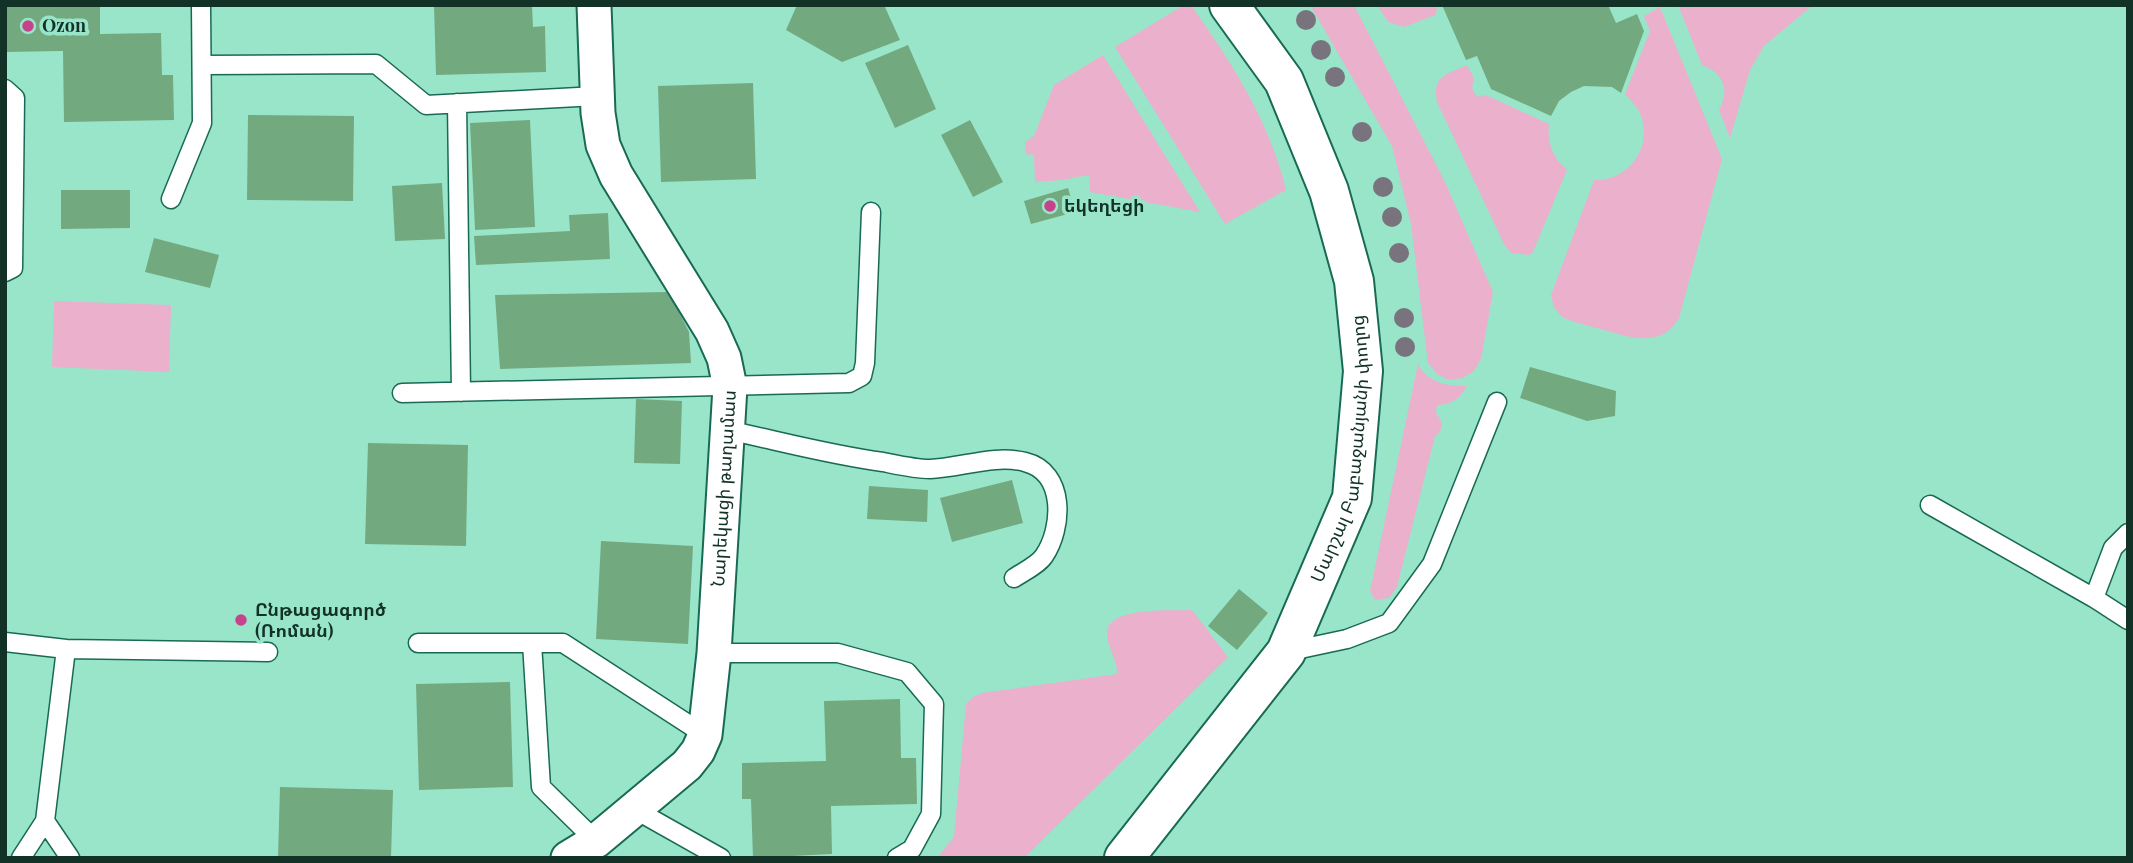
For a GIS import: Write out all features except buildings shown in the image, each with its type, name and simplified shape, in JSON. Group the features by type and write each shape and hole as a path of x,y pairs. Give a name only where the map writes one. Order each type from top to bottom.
{"main road":[{"name":"Մարշալ Բաբաջանյանի փողոց","path":"1124,858 1286,652 1352,498 1363,371 1354,281 1329,191 1284,81 1229,5"}],"street":[{"name":"Նարեկացի թաղամաս","path":"568,858 596,841 687,765 698,751 705,735 714,653 730,387 724,358 712,331 616,175 603,145 597,96 594,5"}],"lane":[{"path":"171,200 202,123 201,5"},
{"path":"202,65 376,64 426,105 597,96"},
{"path":"5,89 15,99 13,268 5,272"},
{"path":"457,103 461,392"},
{"path":"402,393 849,383 862,376 865,363 871,212"},
{"path":"1286,652 1347,639 1389,623 1432,564 1497,402"},
{"path":"727,430 859,459 929,469 1001,460 1026,462 1043,472 1054,486 1059,508 1055,531 1043,557 1014,578"},
{"path":"1930,505 2128,620"},
{"path":"2094,598 2113,548 2128,533"},
{"path":"5,642 66,649 268,652"},
{"path":"418,643 563,643 705,735"},
{"path":"532,643 541,787 596,841"},
{"path":"21,858 45,821 66,649"},
{"path":"714,653 838,653 907,672 934,704 930,814 912,849 897,858"},
{"path":"634,809 721,858"},
{"path":"45,821 70,858"}],"shaded area":[{"path":"1184,5 1191,5 1248,93 1270,140 1286,190 1225,224 1115,47"},
{"path":"1310,5 1354,5 1445,182 1493,292 1481,359 1474,371 1463,378 1449,380 1437,374 1428,363 1411,224 1392,146"},
{"path":"1377,5 1438,6 1435,15 1404,27 1388,22"},
{"path":"1678,5 1813,5 1764,46 1750,70 1730,138 1719,110 1724,96 1723,83 1720,77 1702,65"},
{"path":"1660,7 1722,159 1679,318 1664,334 1635,338 1562,317 1554,307 1551,295 1594,180 1606,179 1627,169 1640,151 1644,128 1641,116 1625,94 1650,31 1644,16"},
{"path":"1103,55 1200,212 1090,192 1089,175 1035,182 1034,155 1026,154 1025,142 1034,136 1054,85"},
{"path":"1467,65 1474,78 1472,88 1477,97 1486,95 1549,124 1552,149 1567,170 1533,252 1529,255 1511,253 1504,244 1437,102 1437,86 1442,77"},
{"path":"54,301 171,305 169,372 52,367"},
{"path":"1418,364 1427,375 1439,382 1467,386 1455,400 1437,405 1436,413 1442,428 1435,436 1397,587 1389,598 1375,600 1370,591"},
{"path":"1192,610 1228,657 1024,858 937,858 954,837 966,704 973,697 982,693 1117,674 1107,637 1111,624 1130,614"}],"place":[{"name":"Ozon","path":"28,26"},
{"name":"եկեղեցի","path":"1050,206"},
{"name":"Ընթացագործ (Ռոման)","path":"241,620"}]}
